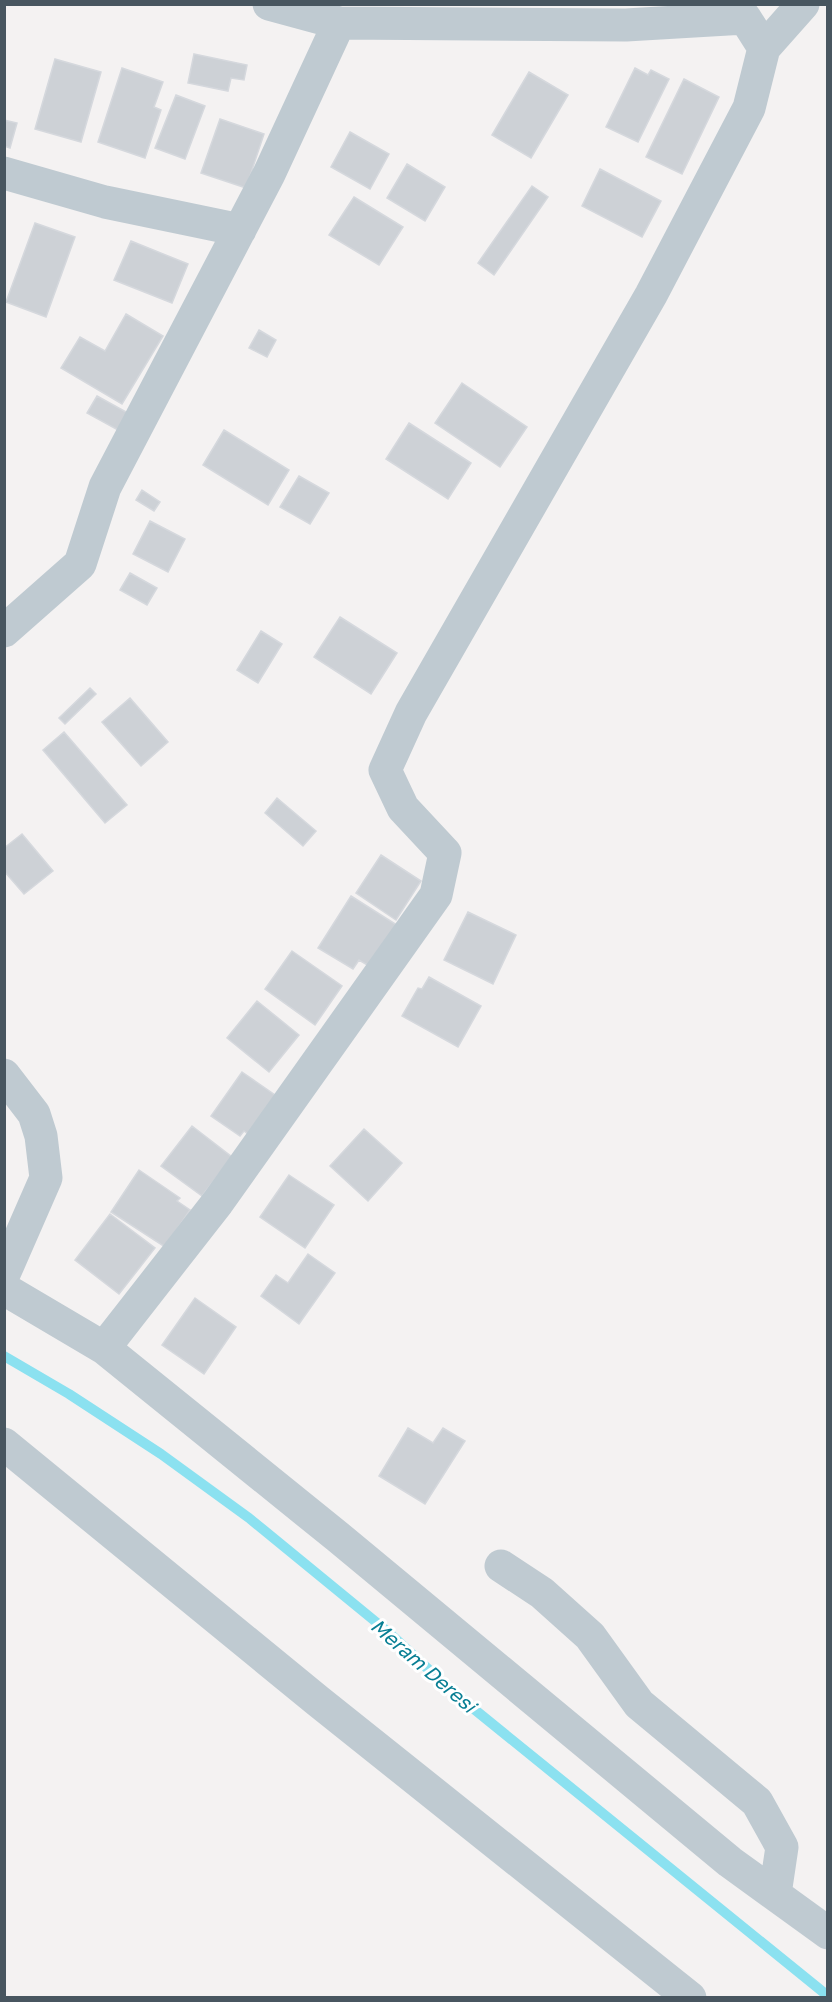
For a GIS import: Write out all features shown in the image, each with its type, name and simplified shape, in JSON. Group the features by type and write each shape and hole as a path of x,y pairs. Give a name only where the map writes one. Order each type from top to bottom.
{"street":[{"path":"268,4 339,23 473,15 626,25 745,18 764,48"},
{"path":"104,1348 218,1202 436,895 445,853 403,808 385,770 411,713 651,295 749,108 764,48 803,4"},
{"path":"4,631 80,564 105,487 269,174 339,23"},
{"path":"4,173 105,201 240,230"},
{"path":"4,1075 34,1114 41,1136 46,1178 4,1274"},
{"path":"4,1289 104,1348 347,1545 730,1862 828,1933"},
{"path":"4,1444 318,1701 690,1998"},
{"path":"501,1566 542,1593 591,1636 639,1704 758,1802 782,1846 775,1894"}],"building":[{"path":"194,54 247,65 244,80 231,78 228,91 188,83"},
{"path":"55,59 101,72 81,142 35,129"},
{"path":"122,68 163,82 154,107 161,110 145,158 98,142"},
{"path":"635,68 648,75 651,70 669,79 638,142 606,127"},
{"path":"529,72 568,95 531,158 492,135"},
{"path":"684,79 719,97 682,174 646,157"},
{"path":"176,95 205,106 185,159 155,148"},
{"path":"220,119 264,134 246,188 201,173"},
{"path":"4,120 17,123 10,148 4,146"},
{"path":"350,132 389,154 370,189 331,167"},
{"path":"407,164 445,187 425,221 387,198"},
{"path":"600,169 661,201 642,237 582,206"},
{"path":"532,186 548,197 494,275 478,263"},
{"path":"354,197 403,227 379,265 329,235"},
{"path":"35,223 75,237 46,317 6,302"},
{"path":"131,241 188,264 172,303 114,280"},
{"path":"126,314 163,336 122,404 61,368 80,337 105,351"},
{"path":"259,330 276,340 267,357 249,348"},
{"path":"462,383 527,427 500,467 435,423"},
{"path":"97,396 128,413 118,430 87,413"},
{"path":"409,423 471,463 448,499 386,459"},
{"path":"224,430 289,470 268,505 203,465"},
{"path":"299,476 329,493 310,524 280,507"},
{"path":"142,490 160,502 154,511 136,500"},
{"path":"150,521 185,539 168,572 133,554"},
{"path":"130,573 157,588 147,605 120,590"},
{"path":"340,617 397,653 371,694 314,657"},
{"path":"261,631 282,644 258,683 237,670"},
{"path":"90,688 96,694 65,724 59,718"},
{"path":"130,698 168,742 141,766 102,722"},
{"path":"64,732 127,805 105,823 43,750"},
{"path":"277,798 316,831 303,846 265,813"},
{"path":"22,834 53,871 24,894 4,871 4,848"},
{"path":"381,855 421,881 396,920 356,893"},
{"path":"351,896 400,927 374,969 359,960 353,969 318,948"},
{"path":"468,912 516,935 493,984 444,960"},
{"path":"292,951 342,986 315,1025 265,989"},
{"path":"429,977 481,1006 458,1047 402,1016 418,988 422,989"},
{"path":"257,1001 299,1035 269,1072 227,1038"},
{"path":"242,1072 275,1095 248,1134 244,1131 240,1136 211,1116"},
{"path":"192,1126 232,1157 202,1196 161,1166"},
{"path":"364,1129 402,1163 368,1201 330,1166"},
{"path":"139,1170 180,1198 177,1201 190,1210 165,1247 111,1212"},
{"path":"289,1175 334,1205 305,1248 260,1217"},
{"path":"110,1214 155,1248 119,1294 75,1260"},
{"path":"308,1254 335,1273 299,1324 261,1296 276,1275 288,1283"},
{"path":"195,1298 236,1327 204,1374 162,1345"},
{"path":"408,1428 433,1443 443,1428 465,1441 425,1504 379,1476"}],"waterway":[{"name":"Meram Deresi","path":"4,1356 69,1394 161,1454 249,1518 387,1631 453,1692 828,1996"}]}
